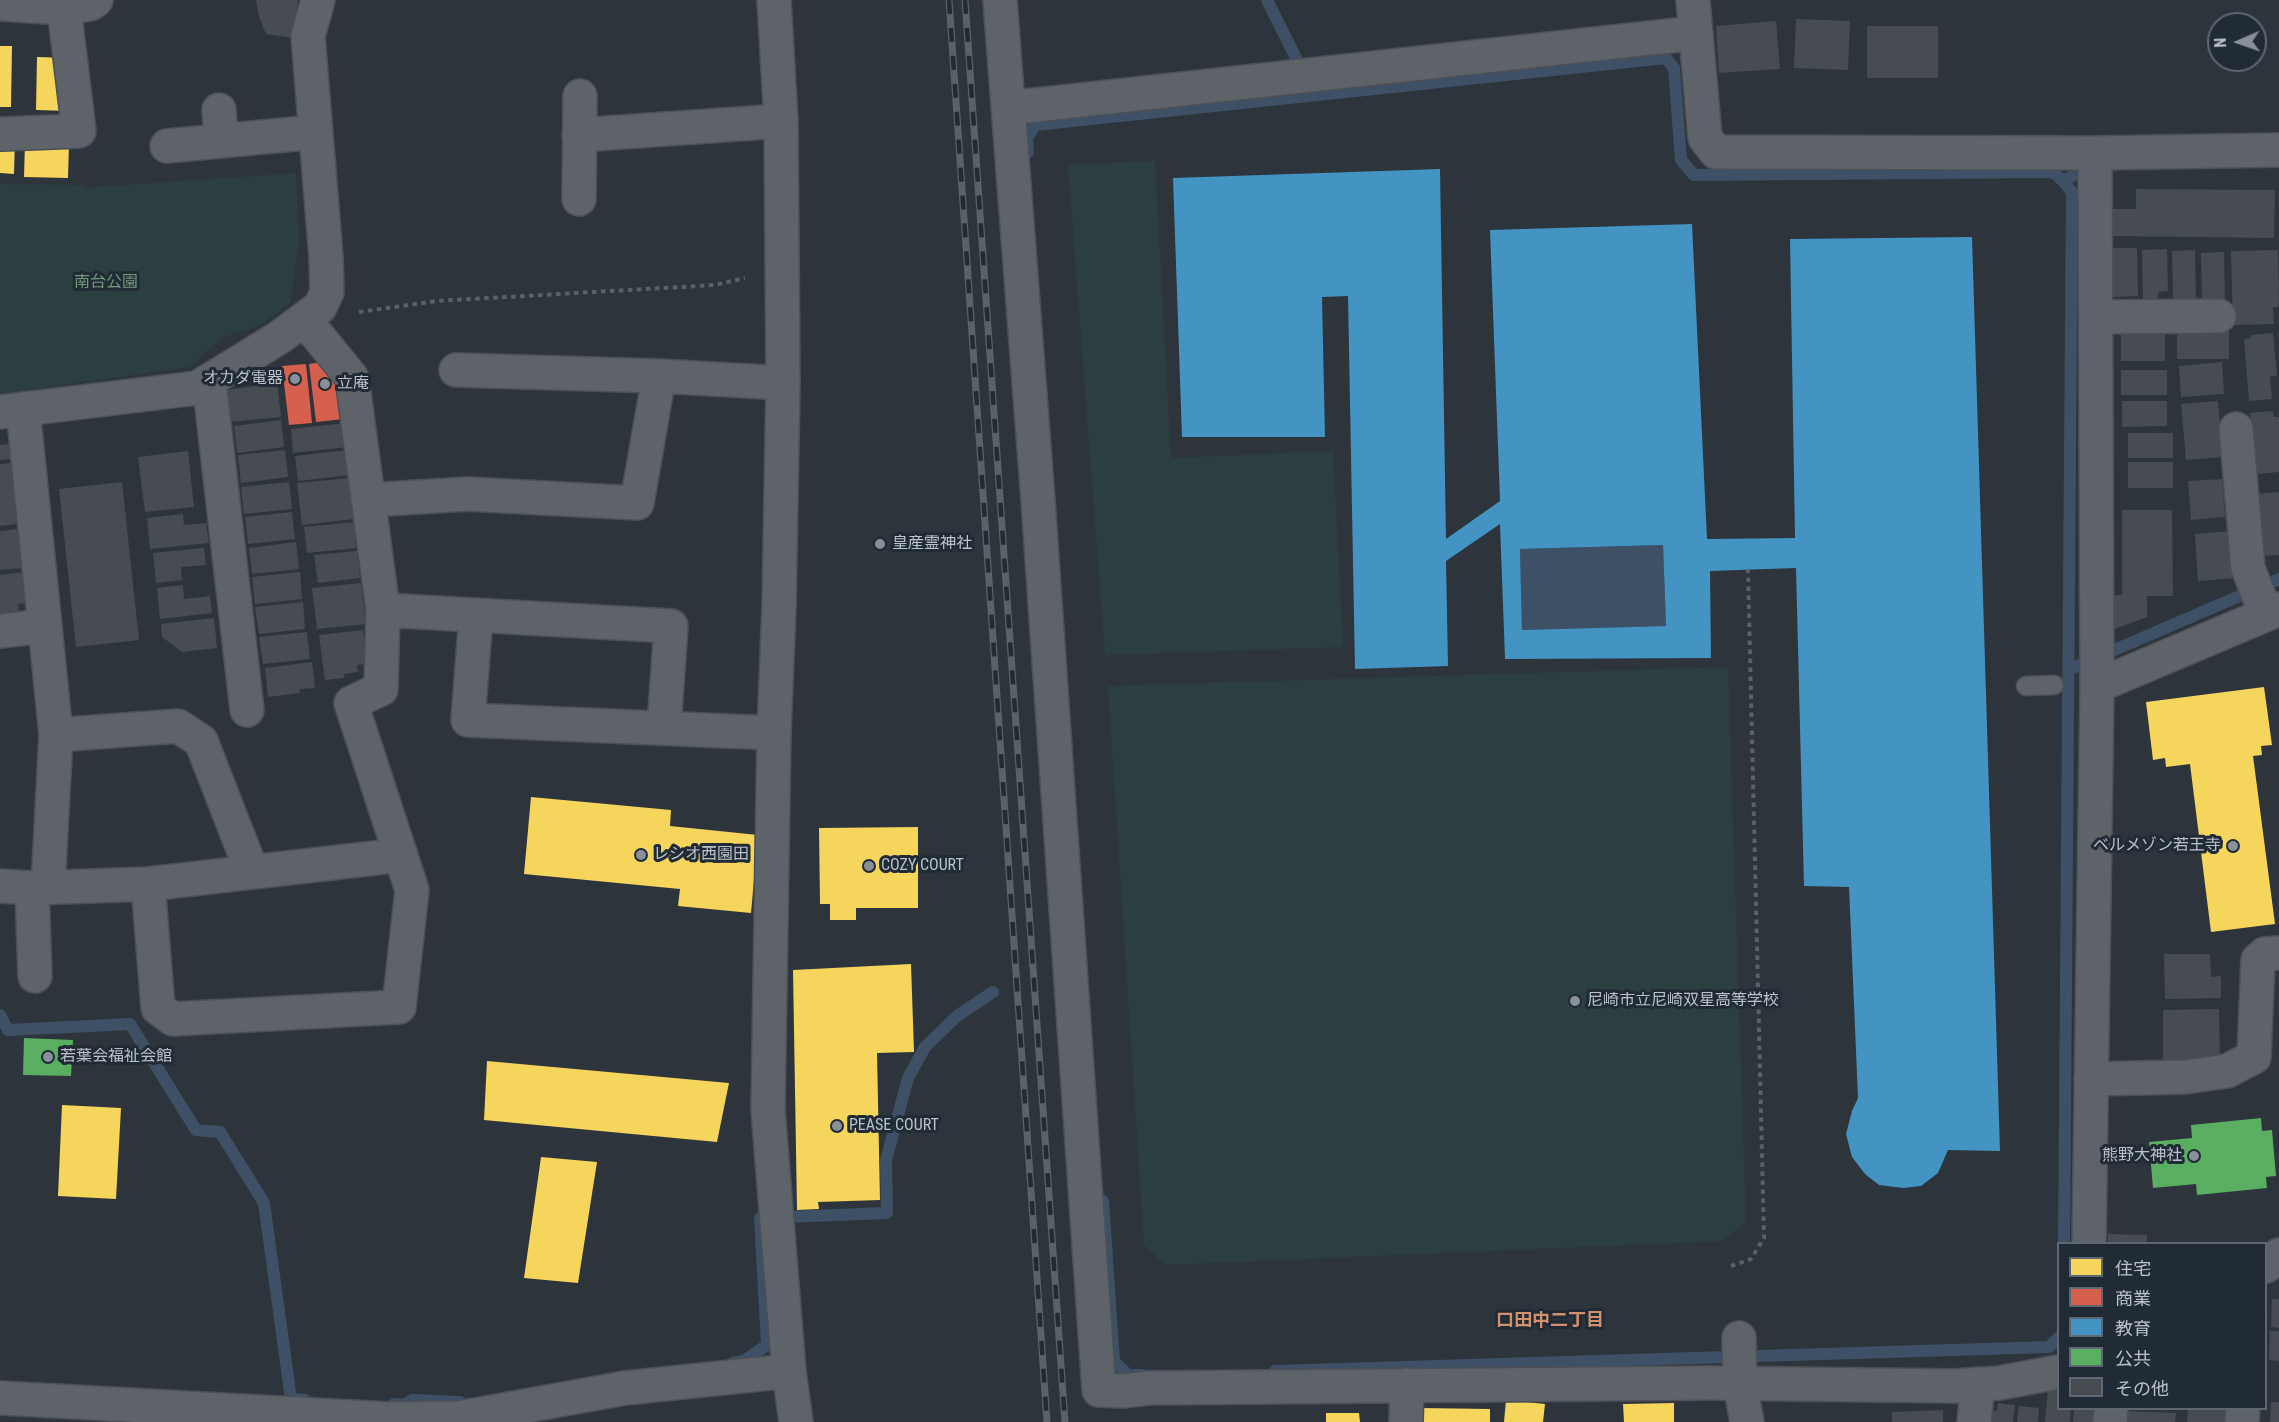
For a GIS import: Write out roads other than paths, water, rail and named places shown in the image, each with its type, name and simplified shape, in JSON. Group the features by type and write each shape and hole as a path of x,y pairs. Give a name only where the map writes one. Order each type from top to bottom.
{"street":[{"path":"0,4 64,8 90,4 96,0"},
{"path":"34,975 26,887 56,735 44,626 12,410 197,388 312,313 327,292 308,36 318,0"},
{"path":"774,0 781,121 783,383 768,1110 789,1371 796,1422"},
{"path":"1000,0 1038,500 1099,1390 1407,1385 1739,1358 1978,1384 1999,1383 2057,1372"},
{"path":"1693,0 1705,138 1716,152 2095,160 2279,150"},
{"path":"2,134 79,131 64,8"},
{"path":"1008,108 1696,33"},
{"path":"579,199 580,96"},
{"path":"579,135 781,121"},
{"path":"167,146 220,126 316,132"},
{"path":"2089,1242 2097,686 2095,160"},
{"path":"148,884 158,1008 173,1019 399,1007 412,890 351,703 381,689 383,610 352,378 312,313"},
{"path":"2096,317 2219,316"},
{"path":"456,370 659,376 783,383"},
{"path":"368,500 468,494 637,503 659,376"},
{"path":"209,381 247,710"},
{"path":"2097,686 2268,607 2248,568 2235,429"},
{"path":"383,610 671,626 664,727"},
{"path":"476,615 468,720 774,733"},
{"path":"0,631 44,626"},
{"path":"56,735 178,726 201,741 252,872"},
{"path":"26,887 148,884 401,855"},
{"path":"2091,1079 2196,1075 2227,1071 2254,1057 2258,960 2265,954 2279,953"},
{"path":"2267,1264 2279,1255"},
{"path":"1739,1358 1747,1422"},
{"path":"0,1398 389,1420 459,1418 625,1388 789,1371"},
{"path":"1974,1422 1978,1384"},
{"path":"1406,1422 1407,1385"}],"lane":[{"path":"2026,686 2054,685"}],"water":[{"path":"1663,545 1666,626 1522,630 1520,549"}],"waterway":[{"path":"1267,0 1298,62 1300,75"},
{"path":"1028,152 1027,138 1035,125 1666,58 1674,68 1681,160 1694,175 2053,172 2063,181 2091,166"},
{"path":"2063,181 2072,192 2064,1242"},
{"path":"2068,670 2279,579"},
{"path":"733,1363 744,1361 767,1345 760,1218 887,1213 886,1160 908,1078 925,1047 957,1016 993,992"},
{"path":"0,1015 8,1030 130,1024 196,1130 220,1132 264,1203 291,1399 305,1400"},
{"path":"1103,1201 1114,1361 1128,1375 1143,1375"},
{"path":"1275,1371 2049,1347 2057,1339"},
{"path":"394,1404 404,1405 412,1400 460,1402"}],"railway":[{"path":"949,0 1047,1422"},
{"path":"965,0 1065,1422"}],"place":[{"name":"オカダ電器","path":"295,379"},
{"name":"立庵","path":"325,384"},
{"name":"皇産霊神社","path":"880,544"},
{"name":"ベルメゾン若王寺","path":"2233,846"},
{"name":"レシオ西園田","path":"641,855"},
{"name":"COZY COURT","path":"869,866"},
{"name":"尼崎市立尼崎双星高等学校","path":"1575,1001"},
{"name":"若葉会福祉会館","path":"48,1057"},
{"name":"PEASE COURT","path":"837,1126"},
{"name":"熊野大神社","path":"2194,1156"}],"district":[{"name":"口田中二丁目","path":"1550,1321"}],"park label":[{"name":"南台公園","path":"106,283"}]}
